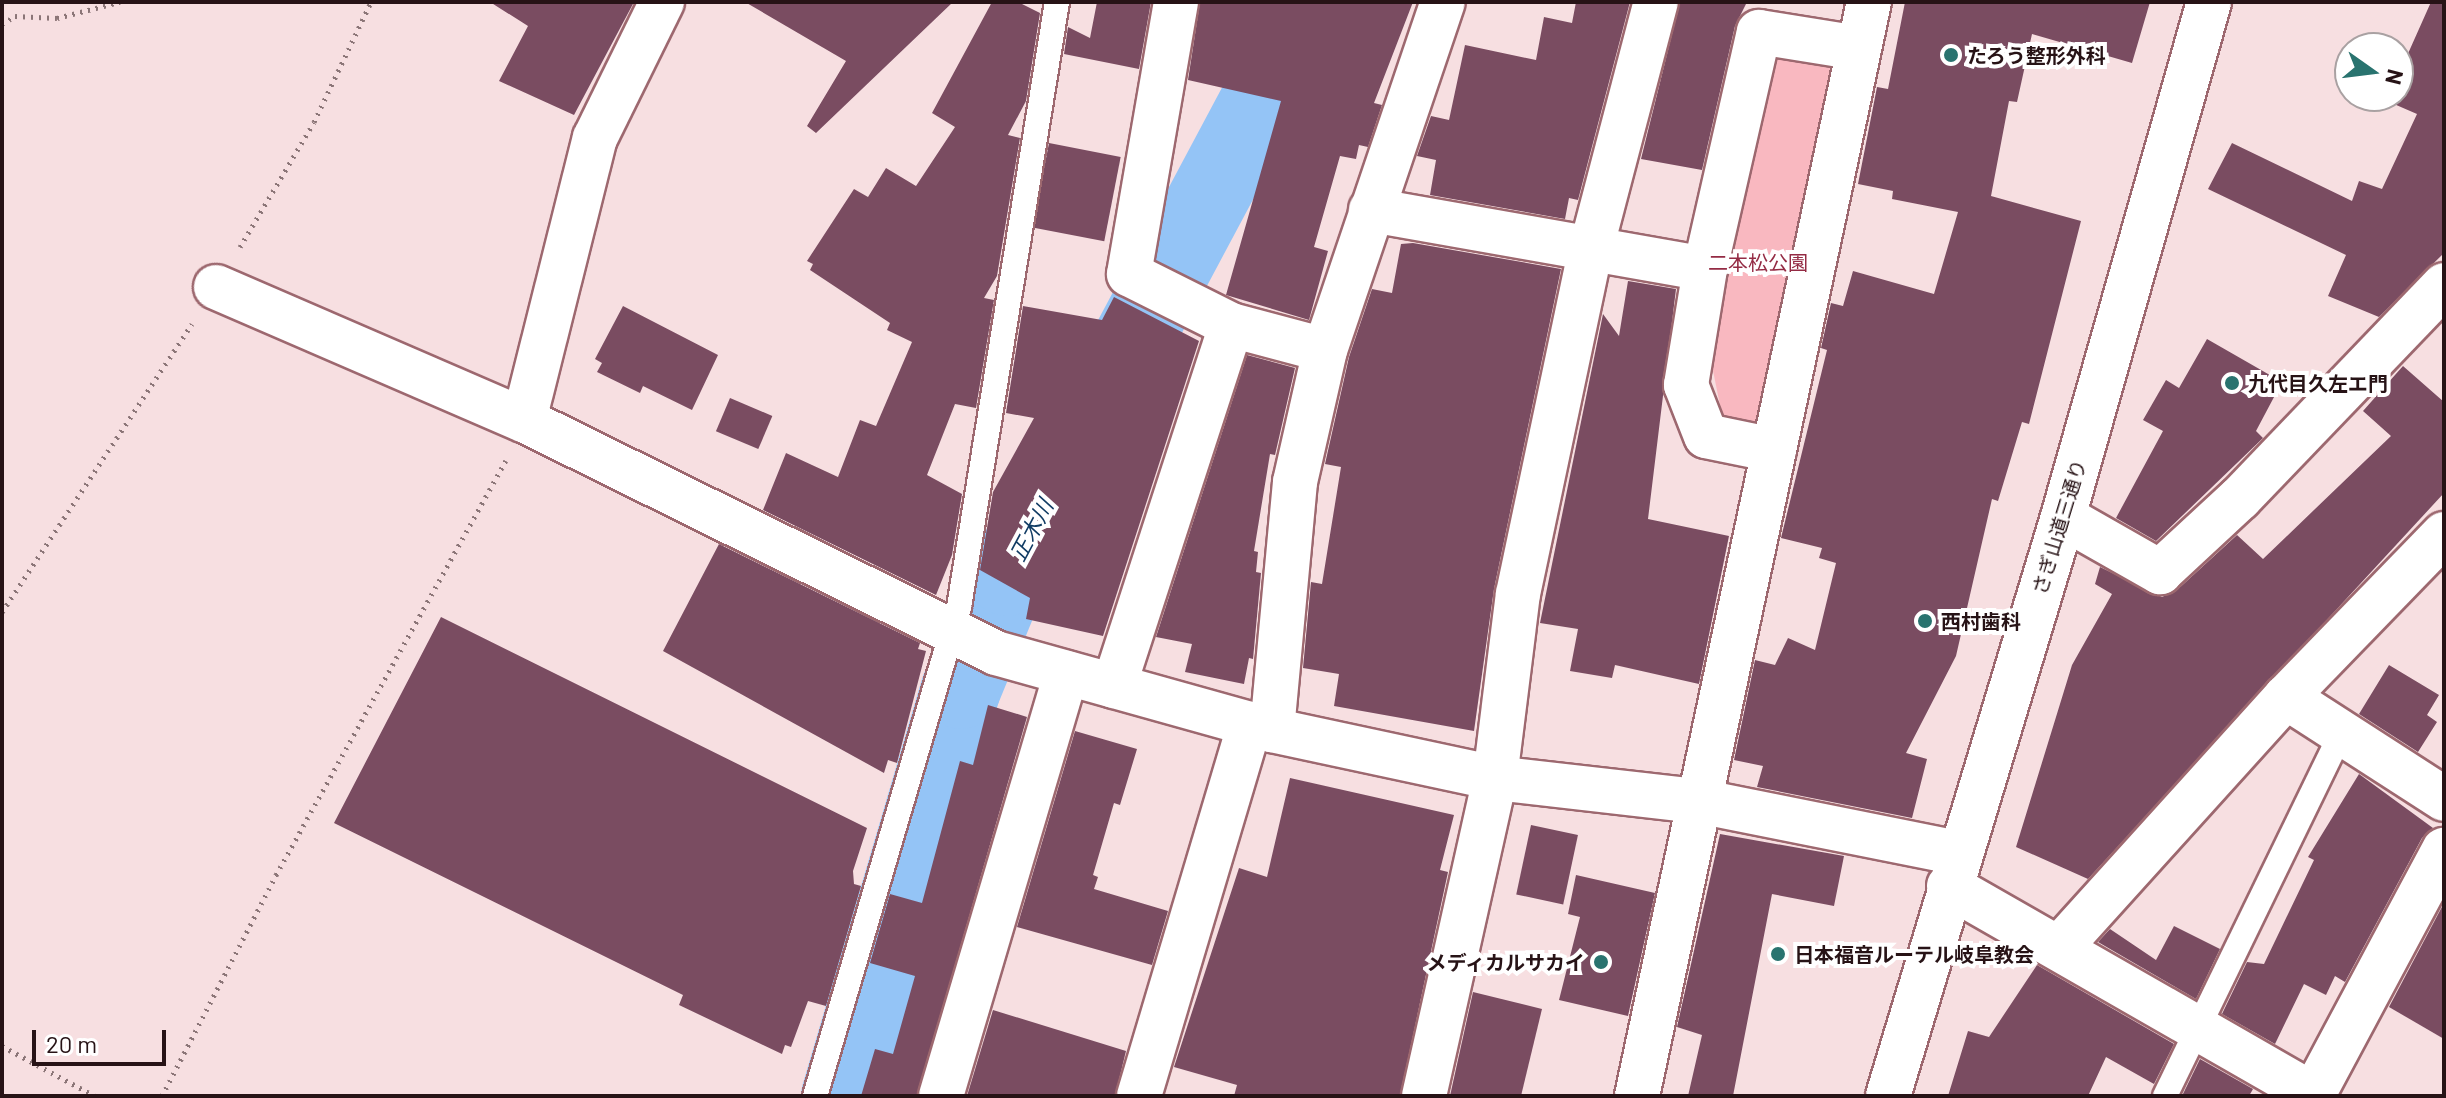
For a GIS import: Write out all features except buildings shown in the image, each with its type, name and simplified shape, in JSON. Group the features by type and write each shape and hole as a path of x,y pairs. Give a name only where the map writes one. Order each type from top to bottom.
{"street":[{"path":"524,420 595,138 662,2"},
{"path":"1176,2 1129,274 1176,302 1231,325 1325,350"},
{"path":"1139,1096 1261,727 1295,482 1325,350 1443,2"},
{"path":"1424,1096 1495,778 1518,594 1591,249 1656,2"},
{"path":"1637,1096 1690,862 1698,801 1869,2"},
{"name":"さぎ山道三通り","path":"1888,1096 2063,517 2209,2"},
{"path":"1774,450 1706,436 1686,385 1705,269 1759,32 1859,48"},
{"path":"1371,210 1705,269"},
{"path":"2063,517 2160,572 2262,476 2444,285"},
{"path":"216,287 524,420 971,642 1066,673 1261,727 1495,778 1698,801 1954,870 2059,948 2314,1095 2444,850"},
{"path":"1114,686 1231,325"},
{"path":"2059,948 2286,697 2444,534"},
{"path":"941,1096 1066,673"},
{"path":"2286,697 2444,799"}],"lane":[{"path":"815,1096 971,642 1057,2"},
{"path":"2165,1096 2341,734"}],"path":[{"path":"2,24 15,16 57,18 120,2"},
{"path":"2,612 216,287 314,122 371,2"},
{"path":"162,1096 276,875 489,498 524,420"},
{"path":"2,1046 95,1096"}],"green space":[{"name":"二本松公園","path":"1770,46 1836,61 1764,426 1723,420 1708,346"}],"waterway":[{"name":"正木川","path":"841,1096 961,689 1007,576 1313,2"}],"place":[{"name":"たろう整形外科","path":"1951,55"},
{"name":"九代目久左エ門","path":"2232,383"},
{"name":"西村歯科","path":"1925,621"},
{"name":"日本福音ルーテル岐阜教会","path":"1778,954"},
{"name":"メディカルサカイ","path":"1601,962"}]}
